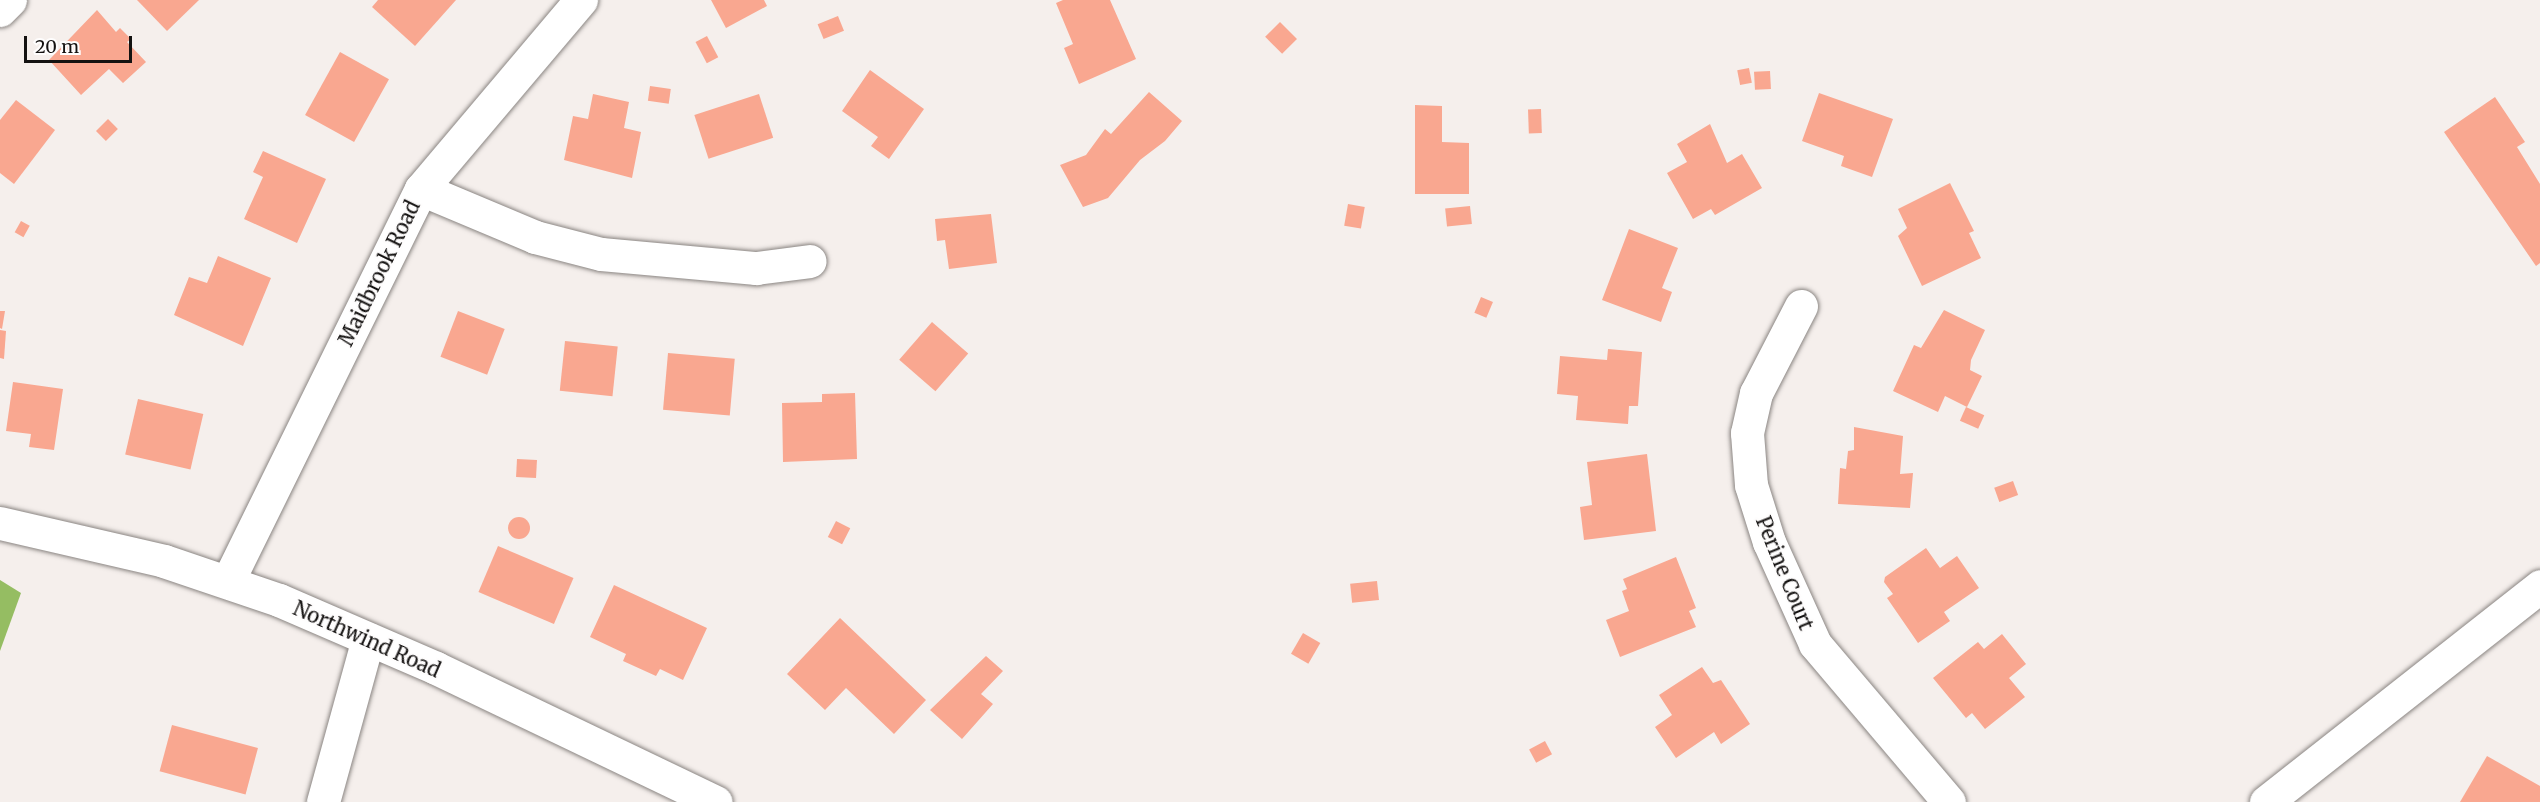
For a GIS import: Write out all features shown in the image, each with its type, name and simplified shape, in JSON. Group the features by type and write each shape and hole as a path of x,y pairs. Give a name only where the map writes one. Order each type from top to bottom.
{"street":[{"path":"0,10 10,0"},
{"name":"Maidbrook Road","path":"228,581 421,189 581,0"},
{"path":"421,189 535,237 601,254 756,268 810,261"},
{"name":"Perine Court","path":"1801,306 1756,393 1747,433 1751,485 1769,542 1815,644 1949,802"},
{"name":"Northwind Road","path":"0,523 109,546 228,581 368,639 716,802"},
{"path":"2266,802 2392,705 2540,586"},
{"path":"323,802 368,639"}],"green space":[{"path":"0,580 21,593 0,651"}],"building":[{"path":"137,0 199,0 167,31"},
{"path":"378,0 456,0 415,46 372,7"},
{"path":"711,0 764,0 767,6 726,28"},
{"path":"1063,0 1110,0 1136,59 1079,84 1064,48 1073,44 1056,3"},
{"path":"97,10 116,32 120,28 131,39 127,42 146,62 123,83 109,69 81,95 49,60"},
{"path":"838,16 844,31 824,39 818,24"},
{"path":"1280,22 1297,39 1282,54 1265,37"},
{"path":"707,36 718,57 707,63 696,42"},
{"path":"340,52 389,79 354,142 305,115"},
{"path":"1749,68 1752,83 1740,85 1737,70"},
{"path":"870,70 924,109 889,159 871,146 878,137 842,111"},
{"path":"1770,71 1771,89 1755,90 1754,72"},
{"path":"650,86 671,89 669,104 648,101"},
{"path":"1149,92 1182,121 1165,141 1140,160 1108,198 1083,207 1060,165 1086,155 1105,129 1111,134"},
{"path":"1819,93 1893,119 1872,177 1841,166 1844,156 1802,141"},
{"path":"593,94 629,102 624,128 641,132 632,178 564,160 573,116 588,119"},
{"path":"759,94 773,138 709,159 694,115"},
{"path":"2495,97 2525,142 2517,147 2540,184 2540,263 2536,266 2444,132"},
{"path":"16,100 55,130 14,184 0,173 0,120"},
{"path":"1415,105 1442,106 1442,142 1469,143 1469,194 1415,194"},
{"path":"1528,109 1541,109 1542,133 1529,133"},
{"path":"108,119 118,129 106,141 96,131"},
{"path":"1710,124 1727,163 1742,154 1762,188 1715,215 1711,209 1693,219 1667,173 1687,162 1677,144"},
{"path":"263,151 326,179 297,243 244,219 263,177 253,172"},
{"path":"1950,183 1974,231 1969,233 1981,258 1922,286 1898,236 1907,228 1898,209"},
{"path":"1348,204 1365,207 1361,229 1344,226"},
{"path":"1470,206 1472,224 1447,227 1445,209"},
{"path":"991,214 997,263 949,269 945,240 937,241 935,219"},
{"path":"21,221 30,226 23,237 15,232"},
{"path":"1629,229 1678,248 1662,288 1672,292 1661,322 1602,300"},
{"path":"218,256 271,278 243,346 174,315 189,277 207,283"},
{"path":"1481,297 1493,302 1486,318 1474,313"},
{"path":"1944,310 1985,330 1971,360 1970,370 1982,376 1967,407 1945,396 1938,412 1893,391 1914,345 1921,348"},
{"path":"0,311 5,311 2,329 0,328"},
{"path":"458,311 505,329 487,375 440,357"},
{"path":"932,322 968,353 935,391 899,360"},
{"path":"0,330 6,331 4,359 0,358"},
{"path":"565,341 618,347 612,396 560,391"},
{"path":"1608,349 1642,352 1638,406 1629,406 1628,424 1576,420 1578,396 1557,394 1560,356 1607,360"},
{"path":"668,353 735,359 730,416 663,410"},
{"path":"13,382 63,389 54,450 29,447 31,434 6,431"},
{"path":"855,393 857,459 783,462 782,403 822,402 822,394"},
{"path":"138,399 203,414 190,470 125,455"},
{"path":"1966,407 1984,415 1978,429 1960,421"},
{"path":"1854,427 1903,436 1900,474 1913,473 1910,508 1838,504 1840,468 1846,469 1848,451 1854,450"},
{"path":"1647,454 1656,531 1584,540 1580,507 1592,505 1587,462"},
{"path":"517,459 537,460 536,478 516,477"},
{"path":"2013,481 2018,495 1999,502 1994,488"},
{"path":"515,517 523,517 530,524 530,532 523,539 515,539 508,532 508,524"},
{"path":"836,521 850,528 842,544 828,537"},
{"path":"498,546 573,578 554,624 478,592"},
{"path":"1926,548 1940,568 1957,556 1979,588 1944,612 1950,621 1918,643 1887,598 1893,594 1884,582 1885,577"},
{"path":"1676,557 1696,608 1689,611 1696,627 1620,657 1606,620 1629,611 1622,591 1627,589 1623,579"},
{"path":"1377,581 1379,600 1352,603 1350,584"},
{"path":"614,585 707,628 683,680 660,669 656,676 623,661 626,654 590,637"},
{"path":"840,618 926,700 894,734 846,688 825,710 787,674"},
{"path":"1303,633 1320,643 1308,664 1291,654"},
{"path":"2002,634 2026,664 2009,678 2025,697 1985,729 1972,713 1966,718 1933,678 1978,642 1984,649"},
{"path":"986,656 1003,671 981,694 993,704 962,739 930,710"},
{"path":"1702,667 1713,683 1721,680 1750,724 1721,744 1714,732 1676,758 1655,727 1672,715 1659,695"},
{"path":"172,725 258,748 246,794 160,771"},
{"path":"1545,741 1552,754 1536,763 1529,749"},
{"path":"2487,756 2540,786 2540,802 2460,802"}]}
